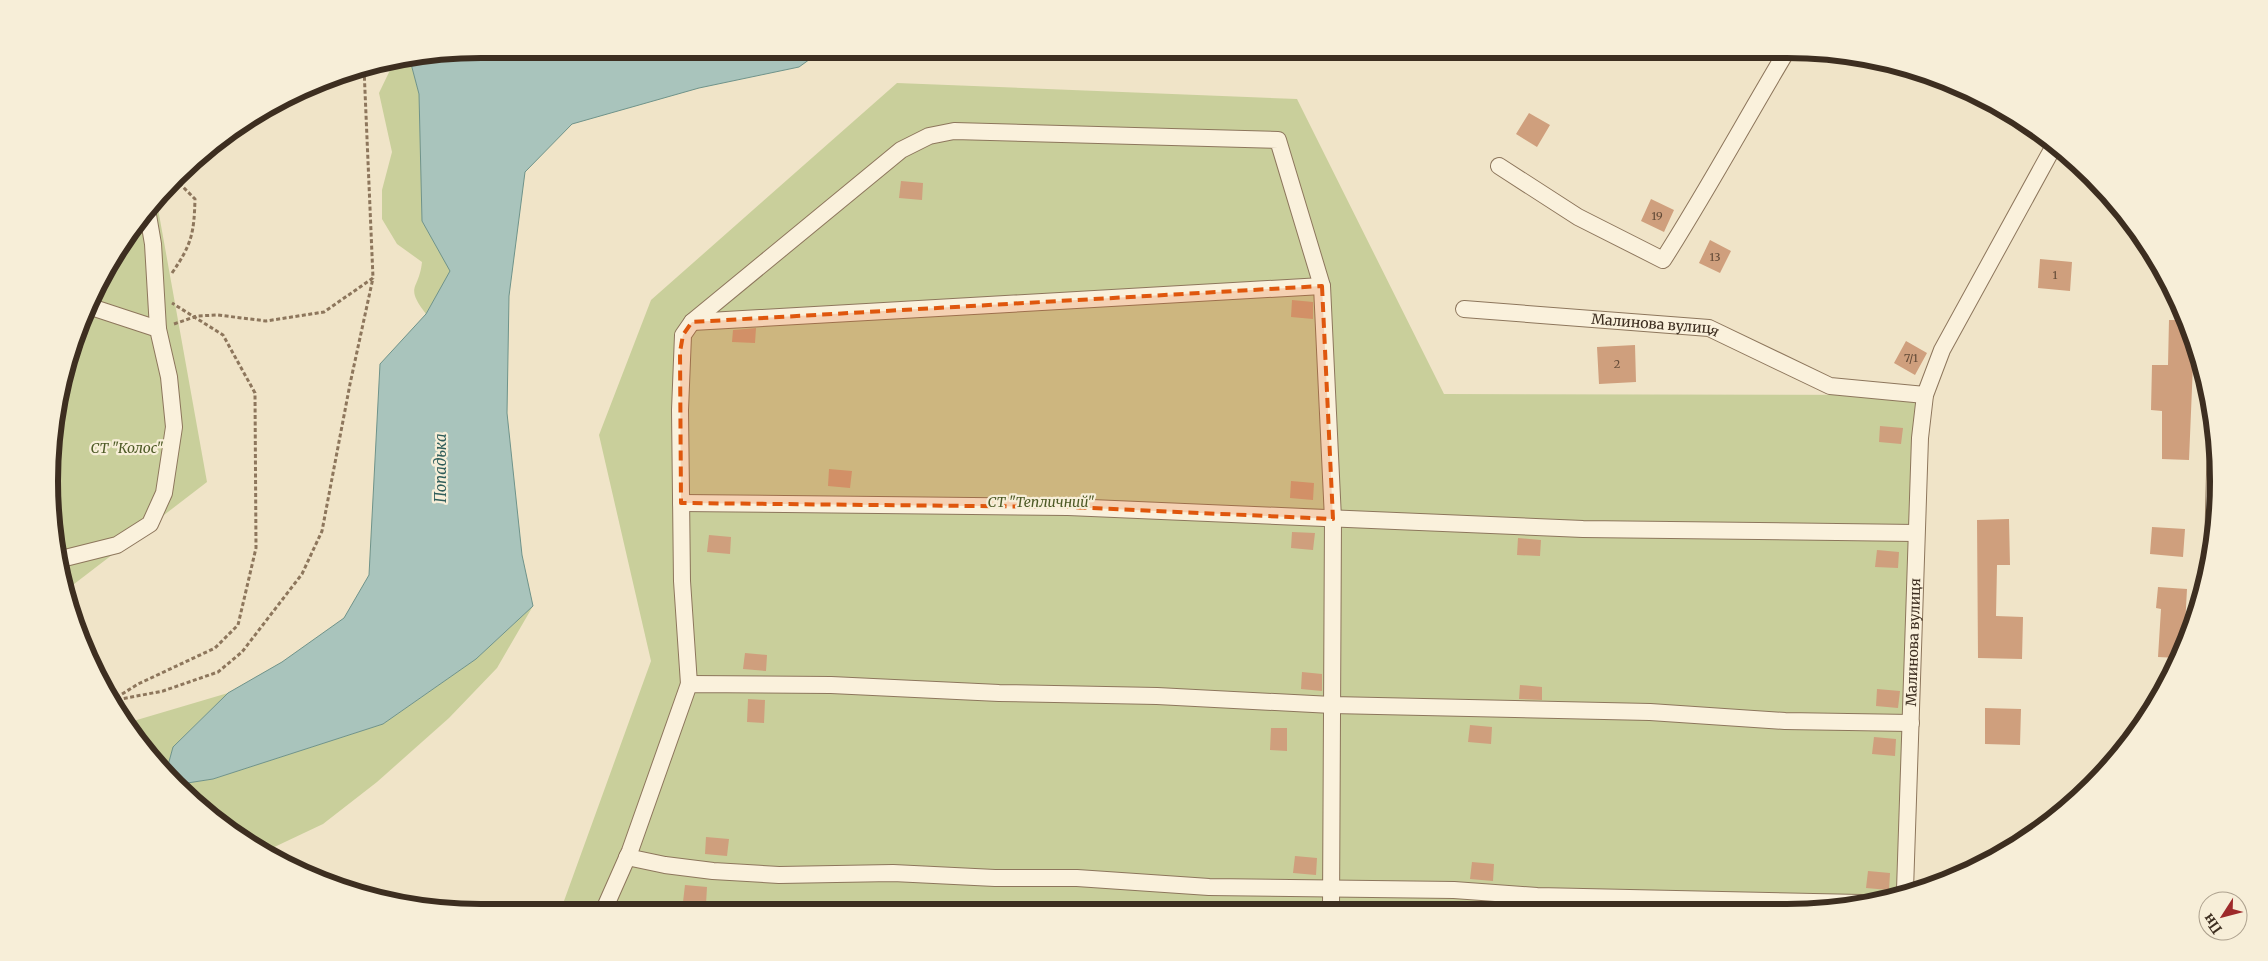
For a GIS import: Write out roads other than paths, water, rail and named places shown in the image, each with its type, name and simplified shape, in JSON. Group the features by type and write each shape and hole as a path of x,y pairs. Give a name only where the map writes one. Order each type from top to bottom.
{"street":[{"path":"1499,166 1578,217 1663,260 1702,200 1742,125 1783,58"},
{"path":"606,904 627,857 689,684 682,581 680,352 682,335 692,322 901,150 929,136 954,131 1278,140 1322,286 1333,519 1331,904"},
{"name":"Малинова вулиця","path":"1905,886 1916,533 1920,438 1925,395 1942,350 2052,150"},
{"path":"65,558 117,544 150,524 164,493 174,427 169,377 158,329 153,244 149,219"},
{"path":"692,322 1322,286"},
{"path":"95,308 158,329"},
{"name":"Малинова вулиця","path":"1464,309 1709,328 1830,386 1925,395"},
{"path":"681,503 1068,507 1583,529 1916,533"},
{"path":"689,684 831,685 998,693 1157,696 1332,705 1650,712 1785,721 1911,723"},
{"path":"627,857 684,867 780,875 893,873 995,878 1077,878 1209,887 1331,890 1454,890 1537,896 1823,902"}],"water":[{"name":"Попадька","path":"453,58 812,58 799,67 699,88 572,124 525,172 509,296 507,413 522,555 533,606 476,659 383,724 213,779 185,783 168,766 173,747 228,693 282,662 344,618 369,575 380,364 426,314 450,271 422,221 419,94 411,64"}],"park label":[{"name":"СТ \"Колос\"","path":"127,448"},
{"name":"СТ \"Тепличний\"","path":"1041,502"}]}
